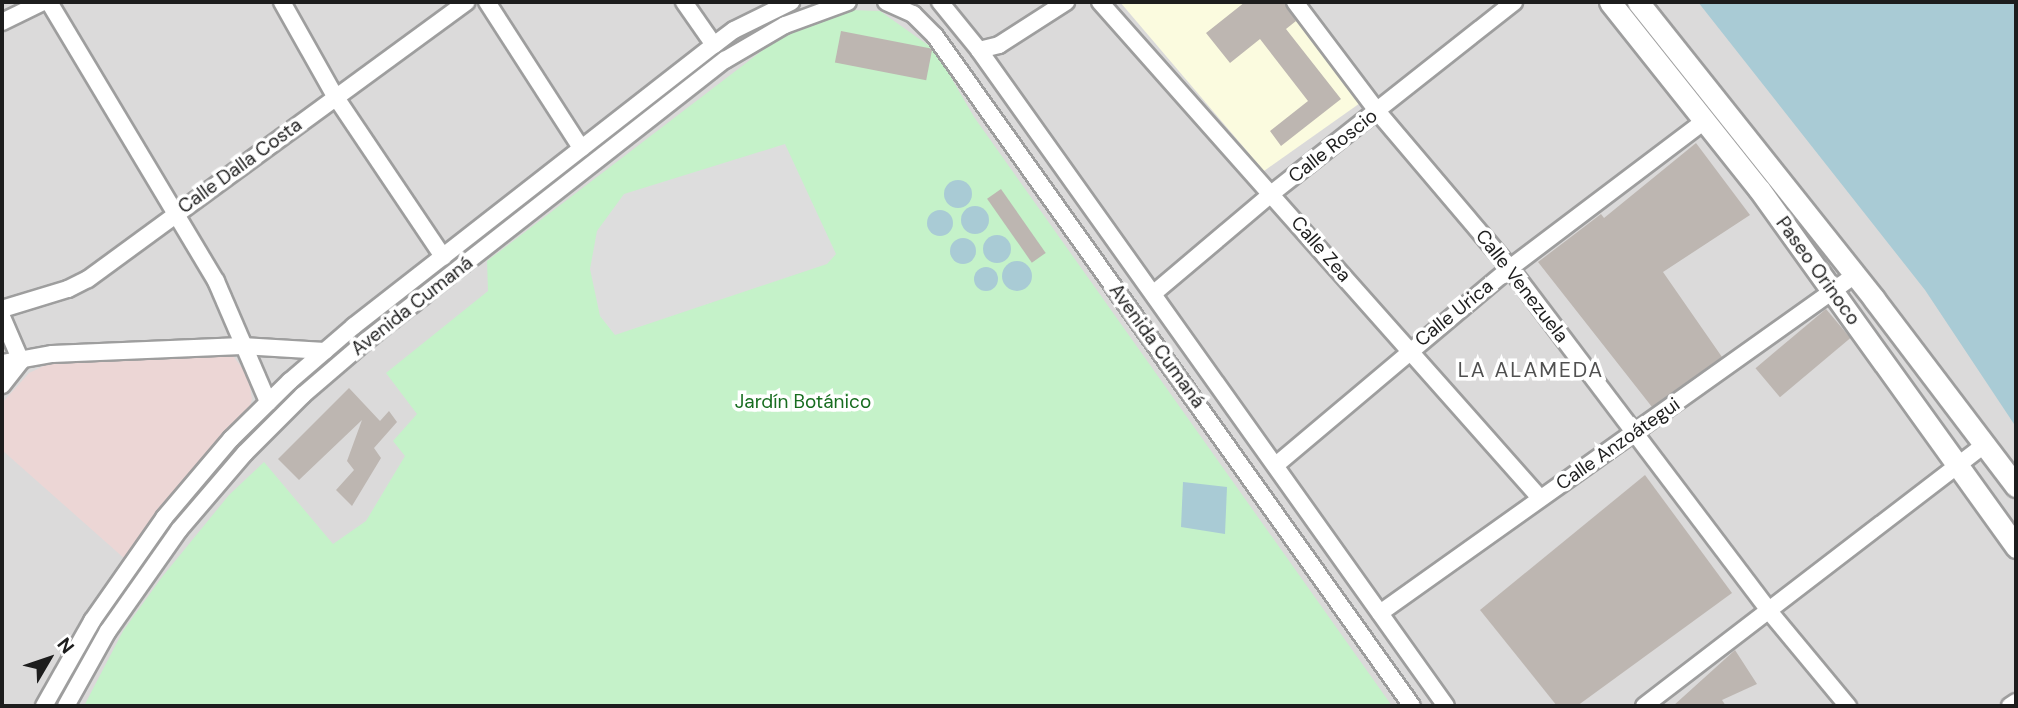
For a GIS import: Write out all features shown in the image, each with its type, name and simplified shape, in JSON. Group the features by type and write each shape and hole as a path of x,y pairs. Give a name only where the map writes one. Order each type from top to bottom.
{"street":[{"path":"2,22 43,2"},
{"path":"49,2 216,281 242,346 254,363 268,402"},
{"path":"282,2 335,96 443,257"},
{"name":"Calle Dalla Costa","path":"2,309 68,289 88,279 467,2"},
{"path":"487,2 581,148"},
{"path":"684,2 714,45"},
{"name":"Avenida Cumaná","path":"44,706 92,621 135,557 185,491 268,402 325,351 714,45 734,30 791,2"},
{"name":"Avenida Cumaná","path":"66,706 108,631 179,530 245,453 311,388 366,341 725,60 785,25 848,2"},
{"name":"Avenida Cumaná","path":"886,2 913,14 935,36 1412,706"},
{"name":"Avenida Cumaná","path":"940,2 979,50 1154,293 1446,706"},
{"path":"979,50 999,46 1066,2"},
{"name":"Calle Zea","path":"1100,2 1540,498"},
{"name":"Calle Venezuela","path":"1295,2 1377,111 1510,268 1769,611 1848,706"},
{"name":"Calle Roscio","path":"1154,293 1271,194 1514,2"},
{"name":"Paseo Orinoco","path":"1610,2 1706,120 1834,292 2016,547"},
{"name":"Paseo Orinoco","path":"1638,2 1855,275 2016,486"},
{"name":"Calle Urica","path":"1276,465 1409,350 1510,268 1706,120"},
{"name":"Calle Anzoátegui","path":"1380,613 1855,275"},
{"path":"2,317 21,360"},
{"path":"2,363 52,354 242,346 325,351"},
{"path":"2,385 21,360"},
{"path":"1644,706 1985,444"},
{"path":"2010,706 2016,702"}],"shaded area":[{"path":"2,2 1789,2 2016,307 2016,706 2,706"},
{"path":"1120,2 1286,2 1363,101 1264,171"},
{"path":"785,144 836,254 827,264 615,335 600,316 590,269 597,231 624,194"},
{"path":"213,345 231,353 248,376 252,399 246,419 165,508 125,559 2,450 2,403 29,373 50,363"}],"green space":[{"name":"Jardín Botánico","path":"850,10 880,11 935,50 974,117 1392,706 84,706 123,631 162,577 229,495 264,462 333,544 366,521 405,456 393,441 417,414 386,373 488,291 487,261 771,44 812,23"}],"water":[{"path":"1698,2 2016,2 2016,427 1925,290"},
{"path":"958,180 968,184 972,194 968,204 958,208 948,204 944,194 948,184"},
{"path":"975,206 985,210 989,220 985,230 975,234 965,230 961,220 965,210"},
{"path":"940,210 949,214 953,223 949,232 940,236 931,232 927,223 931,214"},
{"path":"997,235 1007,239 1011,249 1007,259 997,263 987,259 983,249 987,239"},
{"path":"963,238 972,242 976,251 972,260 963,264 954,260 950,251 954,242"},
{"path":"1017,261 1023,262 1031,270 1031,282 1023,290 1017,291 1011,290 1003,282 1002,276 1003,270 1011,262"},
{"path":"986,267 995,270 998,279 995,288 986,291 977,288 974,279 977,270"},
{"path":"1183,482 1227,487 1225,534 1181,527"}],"building":[{"path":"1245,2 1285,2 1296,21 1286,29 1341,99 1281,146 1270,131 1308,101 1260,39 1230,63 1206,33"},
{"path":"841,31 932,49 926,80 835,62"},
{"path":"1696,143 1750,215 1663,272 1722,357 1652,407 1538,262 1601,214 1604,218"},
{"path":"1001,189 1046,253 1032,263 987,199"},
{"path":"1826,309 1850,338 1780,397 1756,368"},
{"path":"349,388 380,421 389,411 397,422 374,448 381,458 352,506 336,490 354,470 347,461 362,420 299,480 278,459"},
{"path":"1645,475 1732,593 1577,706 1557,706 1480,610"},
{"path":"1735,650 1757,684 1722,700 1726,706 1673,706"}],"district":[{"name":"LA ALAMEDA","path":"1531,370"}]}
